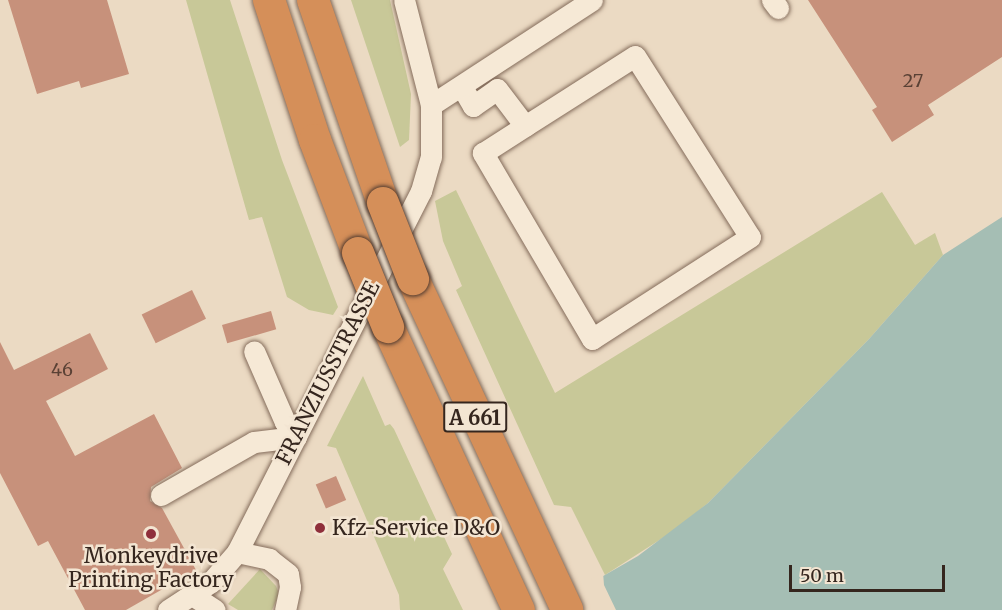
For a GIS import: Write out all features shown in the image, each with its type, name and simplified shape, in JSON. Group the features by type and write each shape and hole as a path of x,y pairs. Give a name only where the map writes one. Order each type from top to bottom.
{"highway":[{"name":"A 661","path":"269,0 315,140 388,327 519,610"},
{"name":"A 661","path":"313,0 383,203 413,279 567,610"}],"street":[{"name":"FRANZIUSSTRASSE","path":"168,610 211,582 237,552 421,191 431,157 431,105 404,0"},
{"path":"431,105 462,87 592,0"},
{"path":"634,56 750,237 592,339 483,153 525,126 634,56"},
{"path":"462,87 473,106 497,90 525,126"},
{"path":"161,495 254,442 296,437 285,422 254,351"},
{"path":"237,552 269,559 288,574 290,586 285,610"},
{"path":"192,595 215,610"}],"green space":[{"path":"186,0 230,0 282,160 338,307 333,315 309,310 287,297 262,217 249,220"},
{"path":"351,0 390,0 411,94 409,140 400,147"},
{"path":"456,190 555,393 882,192 915,245 935,233 943,255 869,339 708,503 675,530 605,575 571,507 554,505 456,290 462,286 443,241 435,201"},
{"path":"363,376 385,426 390,424 394,429 452,554 443,569 463,610 400,610 399,595 336,448 327,446"},
{"path":"260,569 276,586 279,594 272,610 238,610 228,604"}],"shaded area":[{"path":"1002,217 1002,610 544,610 638,556 708,503 869,339 943,255"}],"pier":[{"path":"603,572 604,585 616,610 541,610"}],"building":[{"path":"8,0 107,0 129,74 81,88 79,81 37,94"},
{"path":"808,0 1002,0 1002,57 928,105 934,115 892,142 872,110 877,107"},
{"path":"192,290 206,319 156,343 142,315"},
{"path":"271,311 276,329 227,343 222,325"},
{"path":"90,333 108,369 46,401 75,456 154,414 182,468 151,487 150,501 162,508 196,570 126,610 85,610 48,541 38,546 0,473 0,342 14,370"},
{"path":"336,476 346,500 326,509 316,485"}],"place":[{"name":"Kfz-Service D&O","path":"320,528"},
{"name":"Monkeydrive Printing Factory","path":"151,534"}]}
